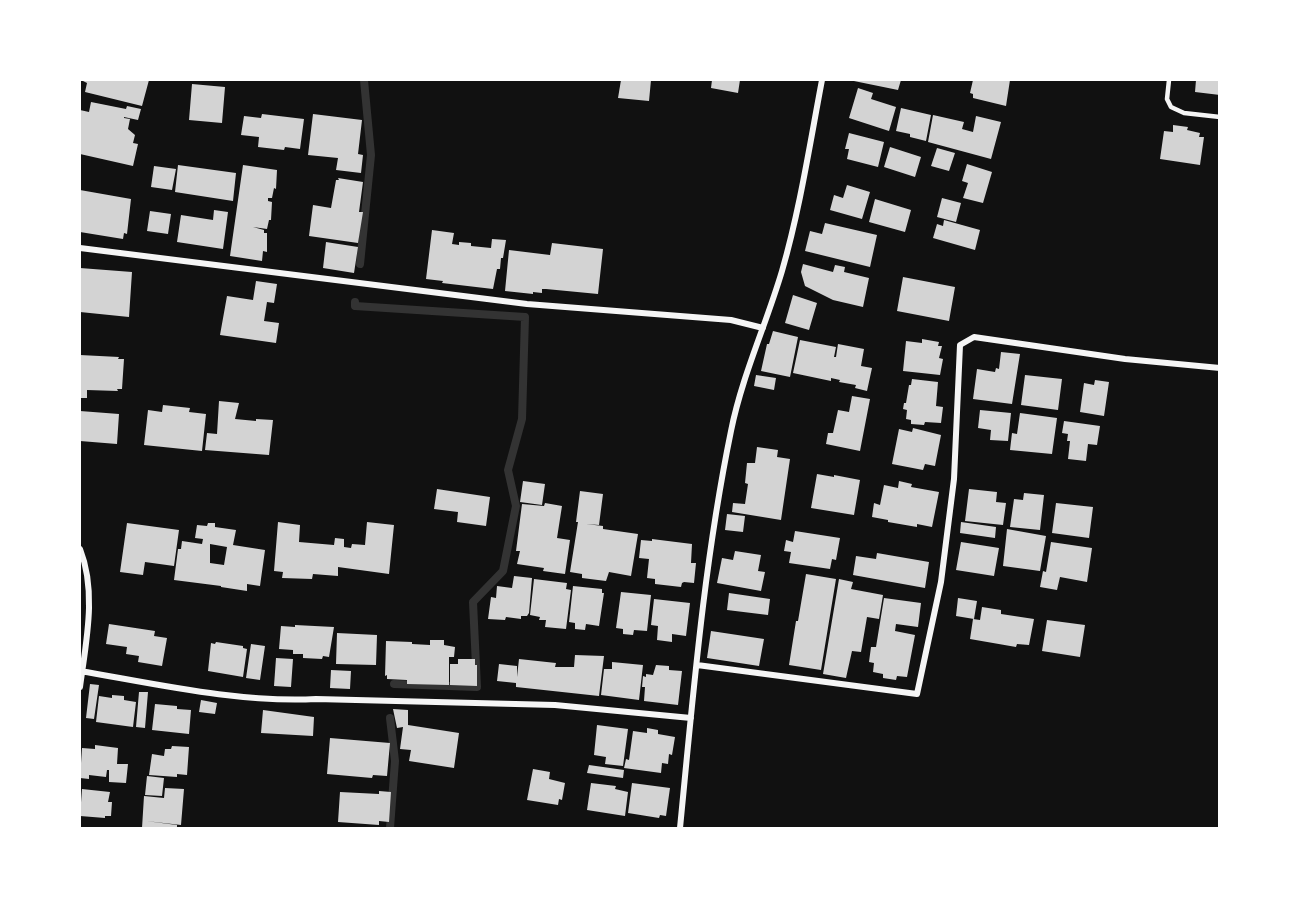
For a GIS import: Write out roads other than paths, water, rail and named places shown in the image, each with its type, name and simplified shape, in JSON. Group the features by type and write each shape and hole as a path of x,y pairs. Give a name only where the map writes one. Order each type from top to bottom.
{"street":[{"path":"680,828 709,556 731,431 740,393 782,270 822,80"},
{"path":"80,248 526,304 731,320 763,328"},
{"path":"697,665 917,694 941,582 953,491 960,345 974,337 1125,359 1220,368"},
{"path":"80,549 86,564 90,604 80,687"},
{"path":"81,671 212,692 288,701 555,705 691,718"}],"lane":[{"path":"1169,80 1167,99 1171,107 1184,113 1220,117"}],"waterway":[{"path":"360,264 371,155 364,80"},
{"path":"355,302 355,306 525,317 522,419 508,470 516,506 503,571 473,602 477,687 394,684"},
{"path":"390,718 395,761 390,828"}]}
